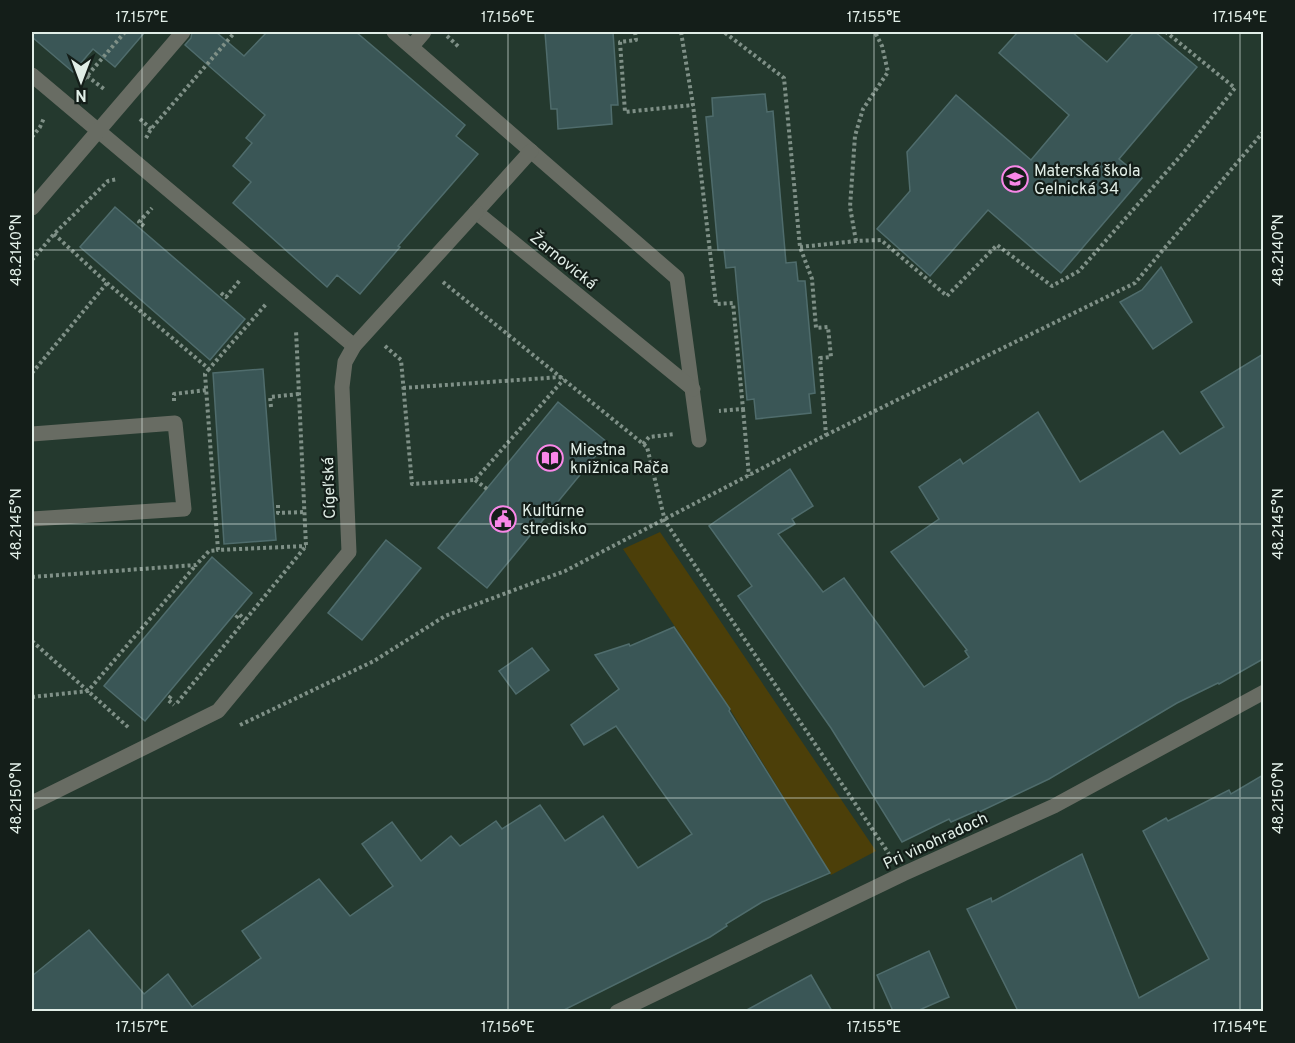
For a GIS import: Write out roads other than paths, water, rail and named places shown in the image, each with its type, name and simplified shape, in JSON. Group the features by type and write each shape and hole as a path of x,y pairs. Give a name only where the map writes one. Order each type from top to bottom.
{"street":[{"path":"32,208 183,32"},
{"path":"394,32 677,278 699,435"},
{"path":"412,46 424,32"},
{"path":"32,75 354,346 531,151"},
{"name":"Žarnovická","path":"476,212 693,389"},
{"name":"Cígeľská","path":"32,803 218,711 349,552 342,387 345,362 354,346"},
{"path":"32,434 175,423 184,508 32,519"},
{"name":"Pri vinohradoch","path":"617,1011 903,874 1054,806 1263,692"}],"place":[{"name":"Materská škola Gelnická 34","path":"1015,179"},
{"name":"Miestna knižnica Rača","path":"550,458"},
{"name":"Kultúrne stredisko","path":"503,519"}]}
